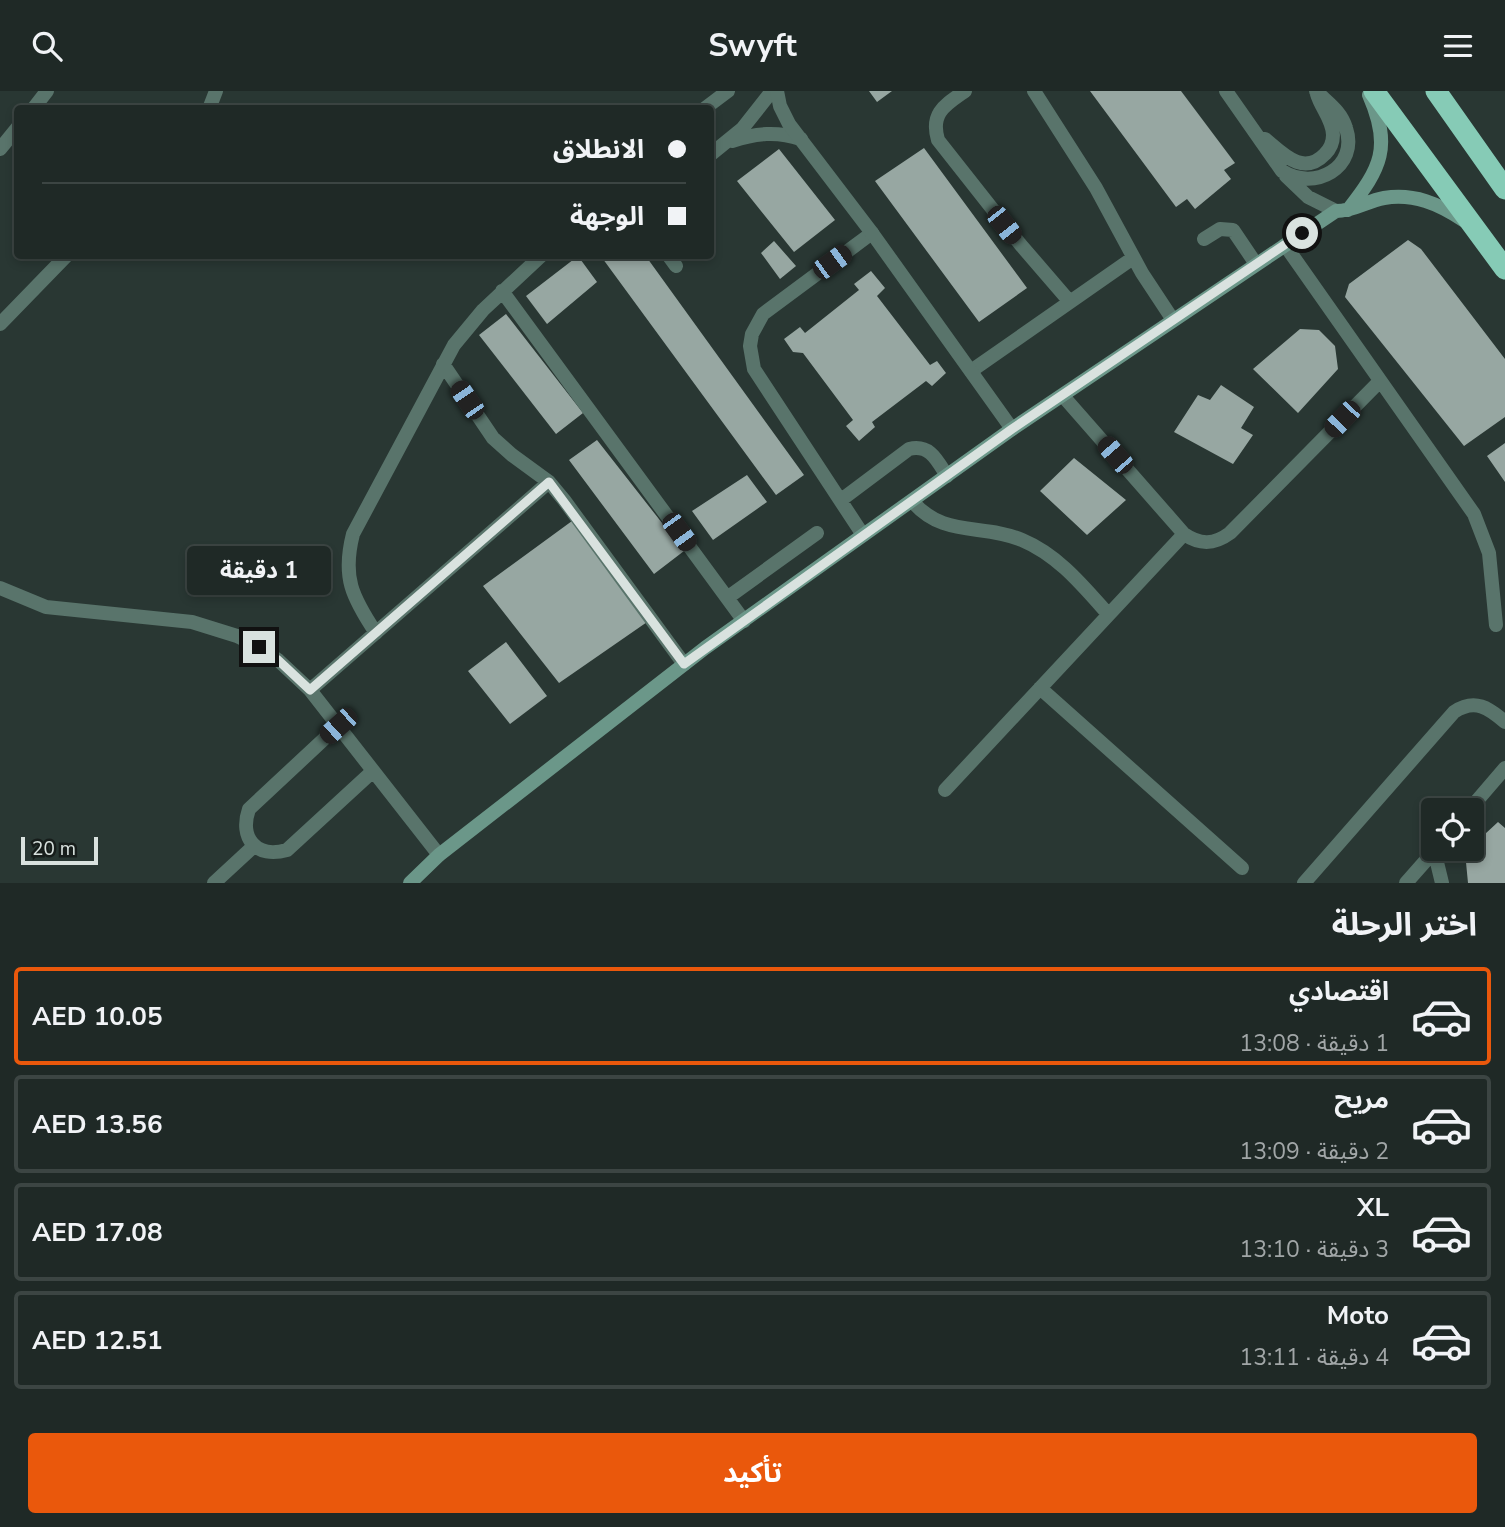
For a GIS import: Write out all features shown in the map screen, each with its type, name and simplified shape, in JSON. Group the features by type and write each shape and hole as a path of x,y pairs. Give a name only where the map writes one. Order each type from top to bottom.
{"highway":[{"path":"1374,91 1505,269"},
{"path":"1436,91 1505,189"}],"street":[{"path":"36,105 47,91"},
{"path":"710,105 728,91"},
{"path":"774,91 789,124 872,233 1012,429"},
{"path":"714,152 730,141 754,117 774,91"},
{"path":"965,91 939,112 935,121 938,140 1020,244 1070,302"},
{"path":"1034,91 1096,188 1133,258 1173,320"},
{"path":"1226,91 1257,132 1272,160 1308,197 1341,211 1384,198 1417,197 1444,208 1473,226"},
{"path":"410,883 439,855 684,664 1012,429 1256,264 1341,211 1371,181 1382,144 1380,120 1367,91"},
{"path":"1257,132 1294,162 1313,162 1322,157 1332,142 1333,132 1316,92"},
{"path":"1282,171 1292,178 1322,178 1340,165 1345,157 1347,129 1336,109 1316,92"},
{"path":"0,149 14,132"},
{"path":"730,141 761,133 776,133 801,139"},
{"path":"1204,239 1220,229 1233,230 1256,264"},
{"path":"863,535 754,369 750,346 752,334 763,314 872,233"},
{"path":"1285,245 1479,524 1489,553 1496,625"},
{"path":"971,371 1133,258"},
{"path":"0,324 63,259"},
{"path":"376,633 355,601 349,585 347,568 351,542 361,515 443,364 468,327 537,259"},
{"path":"502,291 744,621"},
{"path":"443,364 493,438 549,482 684,664"},
{"path":"1063,396 1184,534 1203,543 1213,542 1230,533 1380,381"},
{"path":"841,501 909,449 927,449 947,476"},
{"path":"310,690 549,482"},
{"path":"912,501 932,519 944,524 1005,534 1040,549 1070,573 1108,614"},
{"path":"727,598 817,533"},
{"path":"945,790 1184,534"},
{"path":"0,588 46,607 192,622 215,628 259,647 278,660 310,690 439,855"},
{"path":"1040,688 1242,868"},
{"path":"1304,883 1454,712 1477,704 1492,710 1505,722"},
{"path":"338,726 249,809 244,822 247,835 254,846 264,852 287,850 373,771"},
{"path":"1479,798 1505,768"},
{"path":"214,883 254,846"},
{"path":"1406,883 1425,861"},
{"path":"1437,861 1442,883"}],"building":[{"path":"869,91 892,91 877,102"},
{"path":"1090,91 1181,91 1235,163 1224,170 1231,179 1195,209 1187,199 1176,207"},
{"path":"924,148 1027,288 979,322 875,181"},
{"path":"779,149 835,220 794,252 737,181"},
{"path":"1408,240 1421,249 1505,359 1505,417 1464,446 1345,297 1349,284"},
{"path":"774,241 796,266 780,279 761,253"},
{"path":"574,259 580,259 597,282 547,324 526,296"},
{"path":"603,259 648,259 804,475 776,495"},
{"path":"871,271 885,288 877,296 930,365 937,361 946,373 932,386 926,381 872,422 875,427 859,441 846,426 853,420 803,353 793,352 784,339 800,327 805,333 859,290 854,284"},
{"path":"506,314 583,413 556,434 479,335"},
{"path":"1300,329 1319,330 1335,346 1338,369 1298,413 1253,369"},
{"path":"1221,385 1254,407 1241,428 1253,435 1233,464 1174,432 1198,395 1210,400"},
{"path":"597,440 684,551 654,574 569,460"},
{"path":"1505,443 1505,482 1487,456"},
{"path":"1074,458 1126,500 1087,535 1040,491"},
{"path":"747,475 767,502 713,540 692,511"},
{"path":"572,521 650,620 559,683 483,586"},
{"path":"506,642 547,696 510,724 468,671"},
{"path":"1498,822 1505,828 1505,883 1468,883 1466,861 1484,861 1484,835"}],"route":[{"path":"259,647 278,660 310,690 549,482 684,664 1012,429 1302,233"}]}
